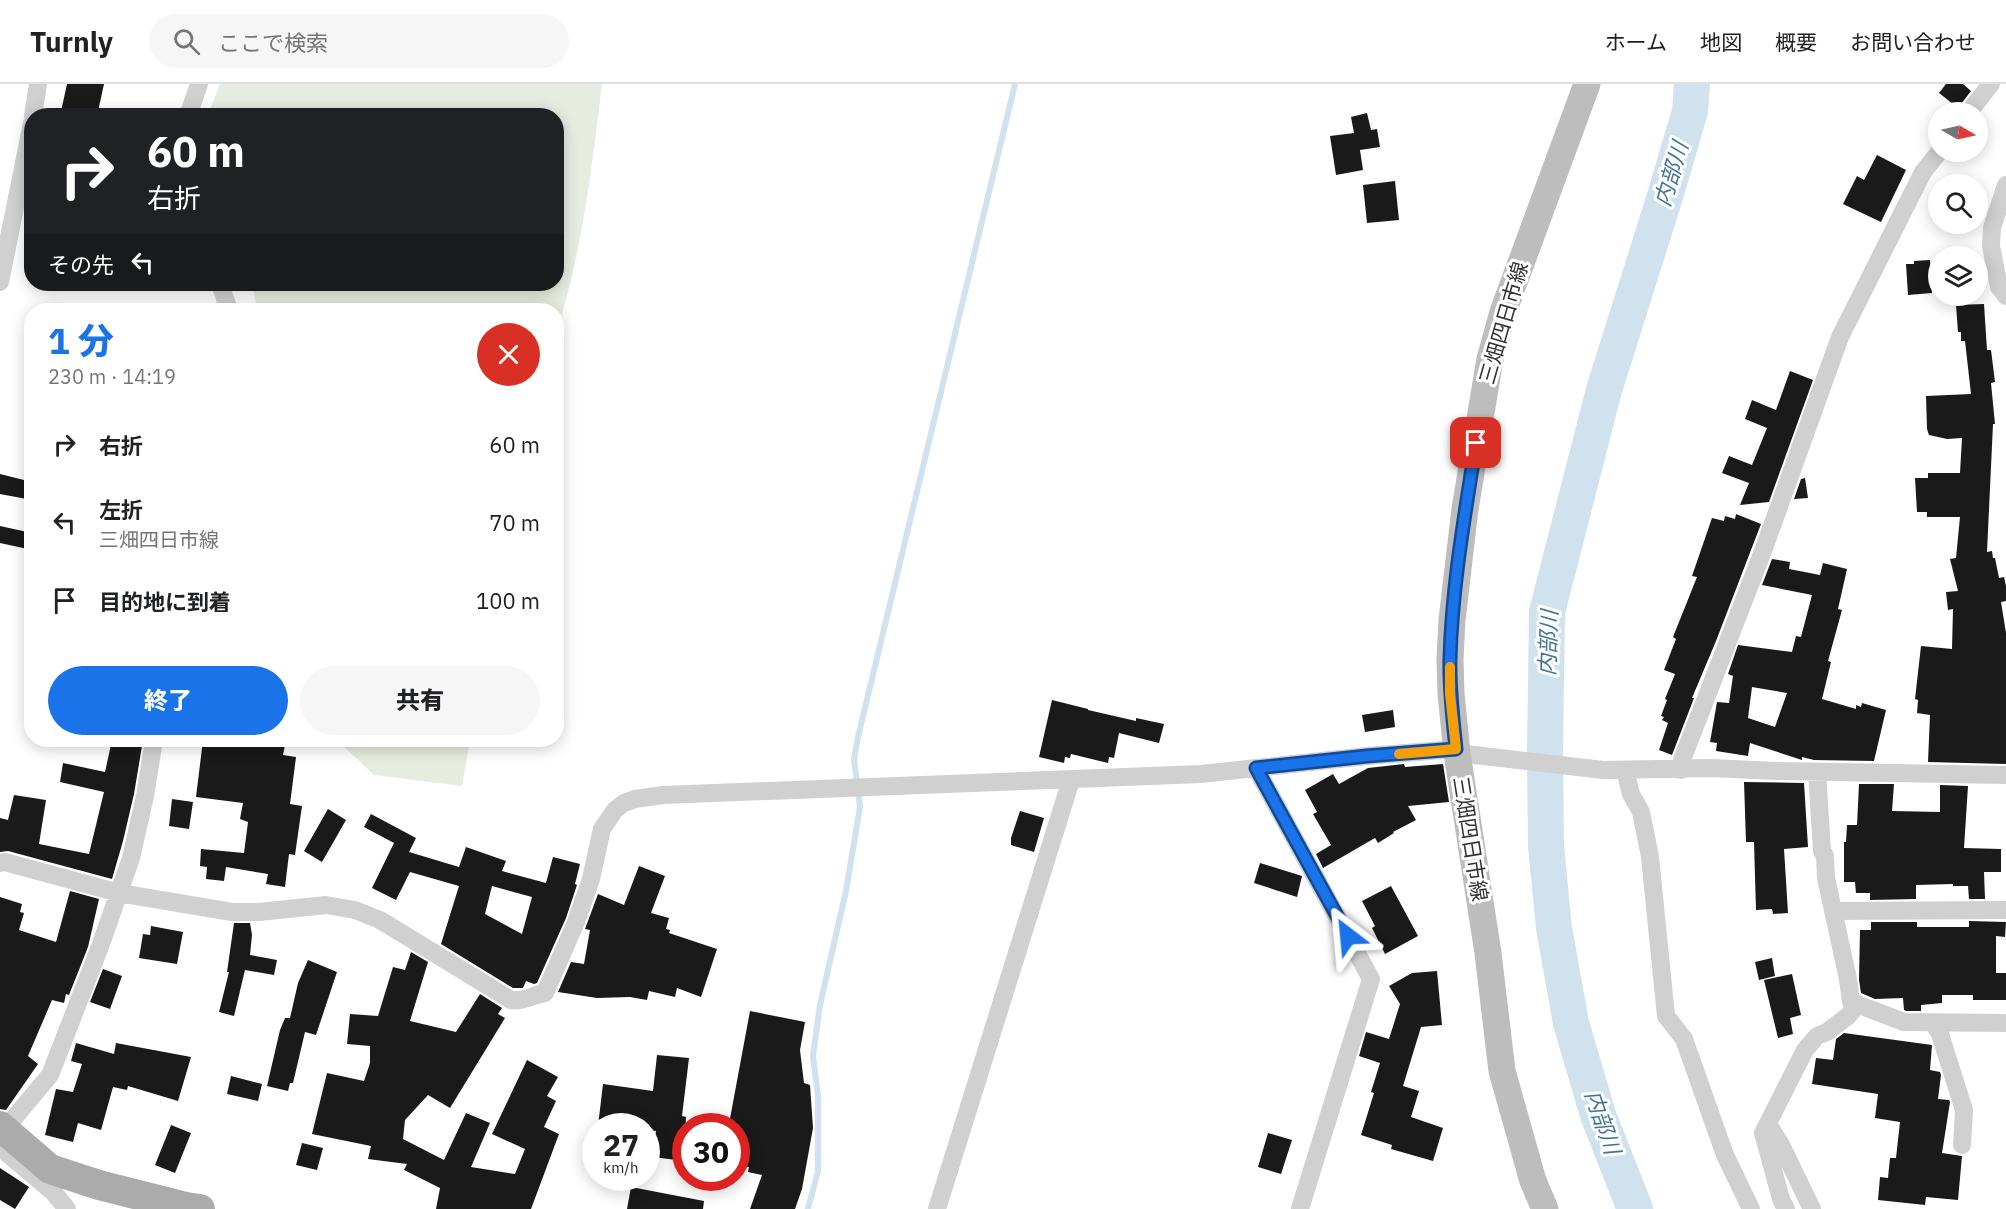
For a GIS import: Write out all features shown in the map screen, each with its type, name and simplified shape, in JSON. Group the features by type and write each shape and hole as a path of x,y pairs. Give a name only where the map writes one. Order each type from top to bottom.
{"main road":[{"name":"三畑四日市線","path":"1545,1209 1533,1181 1502,1071 1488,953 1457,751 1450,694 1450,659 1452,620 1465,509 1490,359 1503,312 1587,84"},
{"path":"2,1128 50,1169 99,1185 200,1209"}],"street":[{"path":"34,108 38,84"},
{"path":"190,108 198,84"},
{"path":"1977,102 1991,84"},
{"path":"1681,770 1682,760 1763,551 1840,337 1923,172 1931,162"},
{"path":"0,282 24,163"},
{"path":"2006,185 1992,228 1991,246 1999,287 2006,296"},
{"path":"67,1209 54,1193 2,1149 2,1128 50,1075 132,858 153,747"},
{"path":"0,863 40,871 119,893 232,912 259,912 326,905 355,910 380,920 511,1000 519,1001 545,993 576,922 591,879 602,829 615,810 635,799 663,795 1201,774 1367,756 1457,751 1603,770 1711,768 2006,776"},
{"path":"1256,768 1371,979 1300,1209"},
{"path":"1625,770 1631,794 1641,812 1650,857 1666,1016 1684,1039 1725,1155 1751,1209"},
{"path":"1817,772 1822,851 1825,856 1826,878 1851,1002 1904,1022 2006,1023"},
{"path":"938,1209 1071,780"},
{"path":"1834,911 2006,910"},
{"path":"1786,1209 1781,1199 1763,1133 1805,1050 1817,1036 1827,1032 1848,1016 1858,1004"},
{"path":"1933,1023 1940,1034 1964,1110 1962,1146"},
{"path":"1768,1124 1781,1145 1812,1209"}],"shaded area":[{"path":"220,84 602,84 580,239 564,308 564,303 256,303 253,291 564,291 564,108 211,108"},
{"path":"344,747 469,747 462,786 374,775"}],"building":[{"path":"67,84 104,84 99,108 62,108"},
{"path":"1946,84 1963,84 1971,91 1963,102 1950,102 1939,93"},
{"path":"1367,113 1371,130 1377,129 1380,147 1360,150 1363,170 1336,175 1330,136 1354,133 1351,117"},
{"path":"1877,155 1906,170 1881,222 1843,204 1857,176 1864,180"},
{"path":"1395,181 1399,220 1367,223 1363,185"},
{"path":"1928,260 1928,293 1908,295 1906,264 1914,264 1914,261"},
{"path":"1956,306 1984,306 1987,350 1991,350 1995,382 1991,383 1995,424 1993,424 1987,552 1992,551 1999,578 2004,577 2006,586 2006,601 2001,602 2006,633 2006,764 1928,762 1930,715 1917,713 1918,700 1915,699 1921,646 1952,649 1953,609 1948,610 1946,592 1958,591 1950,559 1956,558 1960,517 1927,517 1927,512 1917,512 1915,478 1928,478 1928,473 1960,473 1962,438 1947,439 1929,435 1926,396 1971,394 1965,341 1961,341 1961,332 1958,332"},
{"path":"1790,371 1813,380 1769,502 1740,505 1749,483 1722,473 1729,456 1752,465 1767,428 1745,419 1752,400 1776,410"},
{"path":"0,474 24,480 24,498 0,494"},
{"path":"1805,478 1808,498 1794,499 1801,479"},
{"path":"1736,514 1761,524 1692,698 1694,698 1672,755 1659,750 1668,723 1662,720 1664,717 1661,716 1675,674 1664,670 1676,639 1673,637 1697,577 1692,576 1712,518 1724,521 1725,516 1735,519"},
{"path":"0,526 24,531 24,548 0,543"},
{"path":"1772,559 1790,562 1789,569 1820,575 1823,563 1847,569 1838,609 1842,610 1828,661 1831,662 1822,699 1856,709 1856,705 1861,707 1862,703 1886,710 1874,761 1814,760 1802,757 1802,760 1750,743 1748,756 1716,751 1717,743 1710,742 1717,702 1729,703 1733,676 1728,674 1738,645 1792,652 1796,636 1801,637 1812,595 1762,585","holes":["1752,687 1787,693 1775,727 1748,718"]},
{"path":"1052,700 1136,721 1136,718 1164,724 1159,743 1119,733 1114,758 1109,757 1108,763 1071,754 1070,758 1065,757 1064,763 1039,757"},
{"path":"1393,710 1395,727 1365,732 1362,715"},
{"path":"110,747 142,747 134,794 112,879 8,851 0,852 0,818 8,820 14,795 46,800 39,844 89,854 104,792 60,782 63,763 105,772"},
{"path":"202,747 285,747 283,755 296,757 290,804 302,806 295,855 289,854 285,887 266,884 268,874 226,867 224,881 206,879 207,867 200,866 201,849 244,853 248,822 240,819 243,803 196,797"},
{"path":"1404,764 1405,767 1443,764 1449,802 1408,806 1416,820 1378,843 1375,838 1323,868 1316,854 1331,845 1313,814 1317,812 1305,790 1333,774 1339,784 1368,768"},
{"path":"1744,782 1804,783 1808,847 1784,849 1788,913 1773,914 1772,909 1756,910 1754,842 1746,842"},
{"path":"1859,784 1894,784 1892,811 1940,812 1940,785 1968,786 1964,848 2001,849 2001,872 1984,872 1985,899 1969,899 1968,886 1953,886 1953,884 1916,885 1916,899 1870,900 1870,893 1856,893 1855,882 1844,882 1844,842 1846,842 1847,825 1857,825"},
{"path":"172,799 193,802 189,829 169,826"},
{"path":"328,809 346,820 322,862 304,851"},
{"path":"1020,811 1044,818 1034,852 1011,845"},
{"path":"371,814 416,838 409,852 459,867 466,847 506,861 502,871 546,883 553,857 580,864 575,884 577,885 566,918 537,983 526,981 523,988 513,988 441,944 459,886 410,872 396,900 372,888 394,843 364,827","holes":["492,886 532,897 522,934 485,914"]},
{"path":"1260,863 1302,876 1297,897 1254,883"},
{"path":"639,866 665,876 651,913 669,918 666,929 670,930 669,933 717,949 701,997 677,988 675,997 649,991 647,1000 630,997 597,998 558,992 571,962 584,964 590,930 585,929 598,894 624,905"},
{"path":"1391,886 1418,936 1385,954 1372,928 1375,926 1362,901"},
{"path":"70,891 99,899 88,947 69,995 66,994 64,1003 52,1000 28,1056 38,1064 6,1110 0,1109 0,897 22,904 20,912 24,913 19,930 56,942"},
{"path":"1969,921 2006,922 2005,937 1996,936 1996,973 2006,973 2006,1000 1973,1000 1973,995 1942,995 1942,1003 1921,1005 1921,1011 1906,1011 1903,998 1875,999 1861,993 1860,930 1871,930 1871,922 1917,922 1917,927 1969,927"},
{"path":"234,923 250,923 252,935 250,955 277,960 274,975 245,970 234,1016 219,1012 229,972 227,972"},
{"path":"151,926 183,932 177,964 139,958 143,934 150,935"},
{"path":"411,952 428,962 410,1021 456,1032 480,994 502,1008 498,1014 505,1018 450,1108 428,1095 405,1120 403,1139 444,1160 466,1113 490,1123 471,1167 515,1174 525,1149 492,1134 527,1060 558,1077 547,1096 556,1101 544,1127 559,1134 531,1209 436,1209 440,1188 404,1170 407,1164 368,1159 371,1146 312,1134 327,1073 364,1081 370,1063 370,1046 347,1044 350,1014 378,1016 393,967 405,970"},
{"path":"1772,958 1775,976 1759,980 1755,962"},
{"path":"308,960 337,972 316,1035 305,1032 293,1083 290,1083 288,1091 267,1086 280,1030 285,1018 290,1018 298,983"},
{"path":"103,969 122,976 110,1009 90,1002"},
{"path":"1437,971 1442,1025 1421,1027 1403,1086 1419,1091 1411,1117 1443,1128 1433,1161 1391,1149 1392,1145 1361,1135 1374,1093 1371,1092 1380,1063 1359,1056 1366,1032 1389,1039 1400,1004 1389,986 1412,973"},
{"path":"1792,974 1801,1015 1790,1018 1793,1034 1778,1038 1764,980"},
{"path":"750,1011 805,1022 800,1050 804,1083 810,1085 813,1128 802,1189 795,1209 750,1209 762,1175 750,1172 750,1113 731,1113"},
{"path":"1844,1033 1932,1045 1930,1070 1940,1072 1941,1075 1938,1099 1950,1102 1942,1153 1962,1156 1958,1200 1926,1197 1925,1205 1878,1200 1880,1177 1888,1178 1890,1158 1896,1158 1900,1122 1875,1118 1878,1094 1812,1084 1816,1058 1833,1060 1836,1039"},
{"path":"76,1043 114,1054 116,1043 191,1057 178,1101 128,1086 127,1090 113,1087 101,1130 78,1123 73,1142 45,1135 56,1089 73,1092 82,1064 71,1061"},
{"path":"657,1055 689,1058 682,1113 672,1113 672,1159 660,1158 660,1113 600,1113 603,1084 653,1091"},
{"path":"231,1076 262,1084 258,1101 227,1094"},
{"path":"171,1125 191,1133 175,1173 155,1165"},
{"path":"1268,1133 1292,1140 1281,1174 1258,1167"},
{"path":"302,1143 323,1148 317,1170 296,1165"},
{"path":"0,1168 29,1187 15,1209 0,1200"},
{"path":"630,1191 652,1191 704,1201 703,1209 627,1209"}],"waterway":[{"path":"808,1209 818,1171 818,1096 813,1056 820,1005 846,891 860,807 854,759 858,737 1015,84"},
{"name":"内部川","path":"1635,1209 1598,1115 1571,1023 1554,928 1546,846 1547,612 1604,390 1690,111 1692,84"}],"slow traffic":[{"path":"1399,754 1456,749 1450,694 1450,667"}],"route":[{"path":"1348,936 1256,768 1456,749 1450,694 1452,620 1465,509 1476,443"}]}
